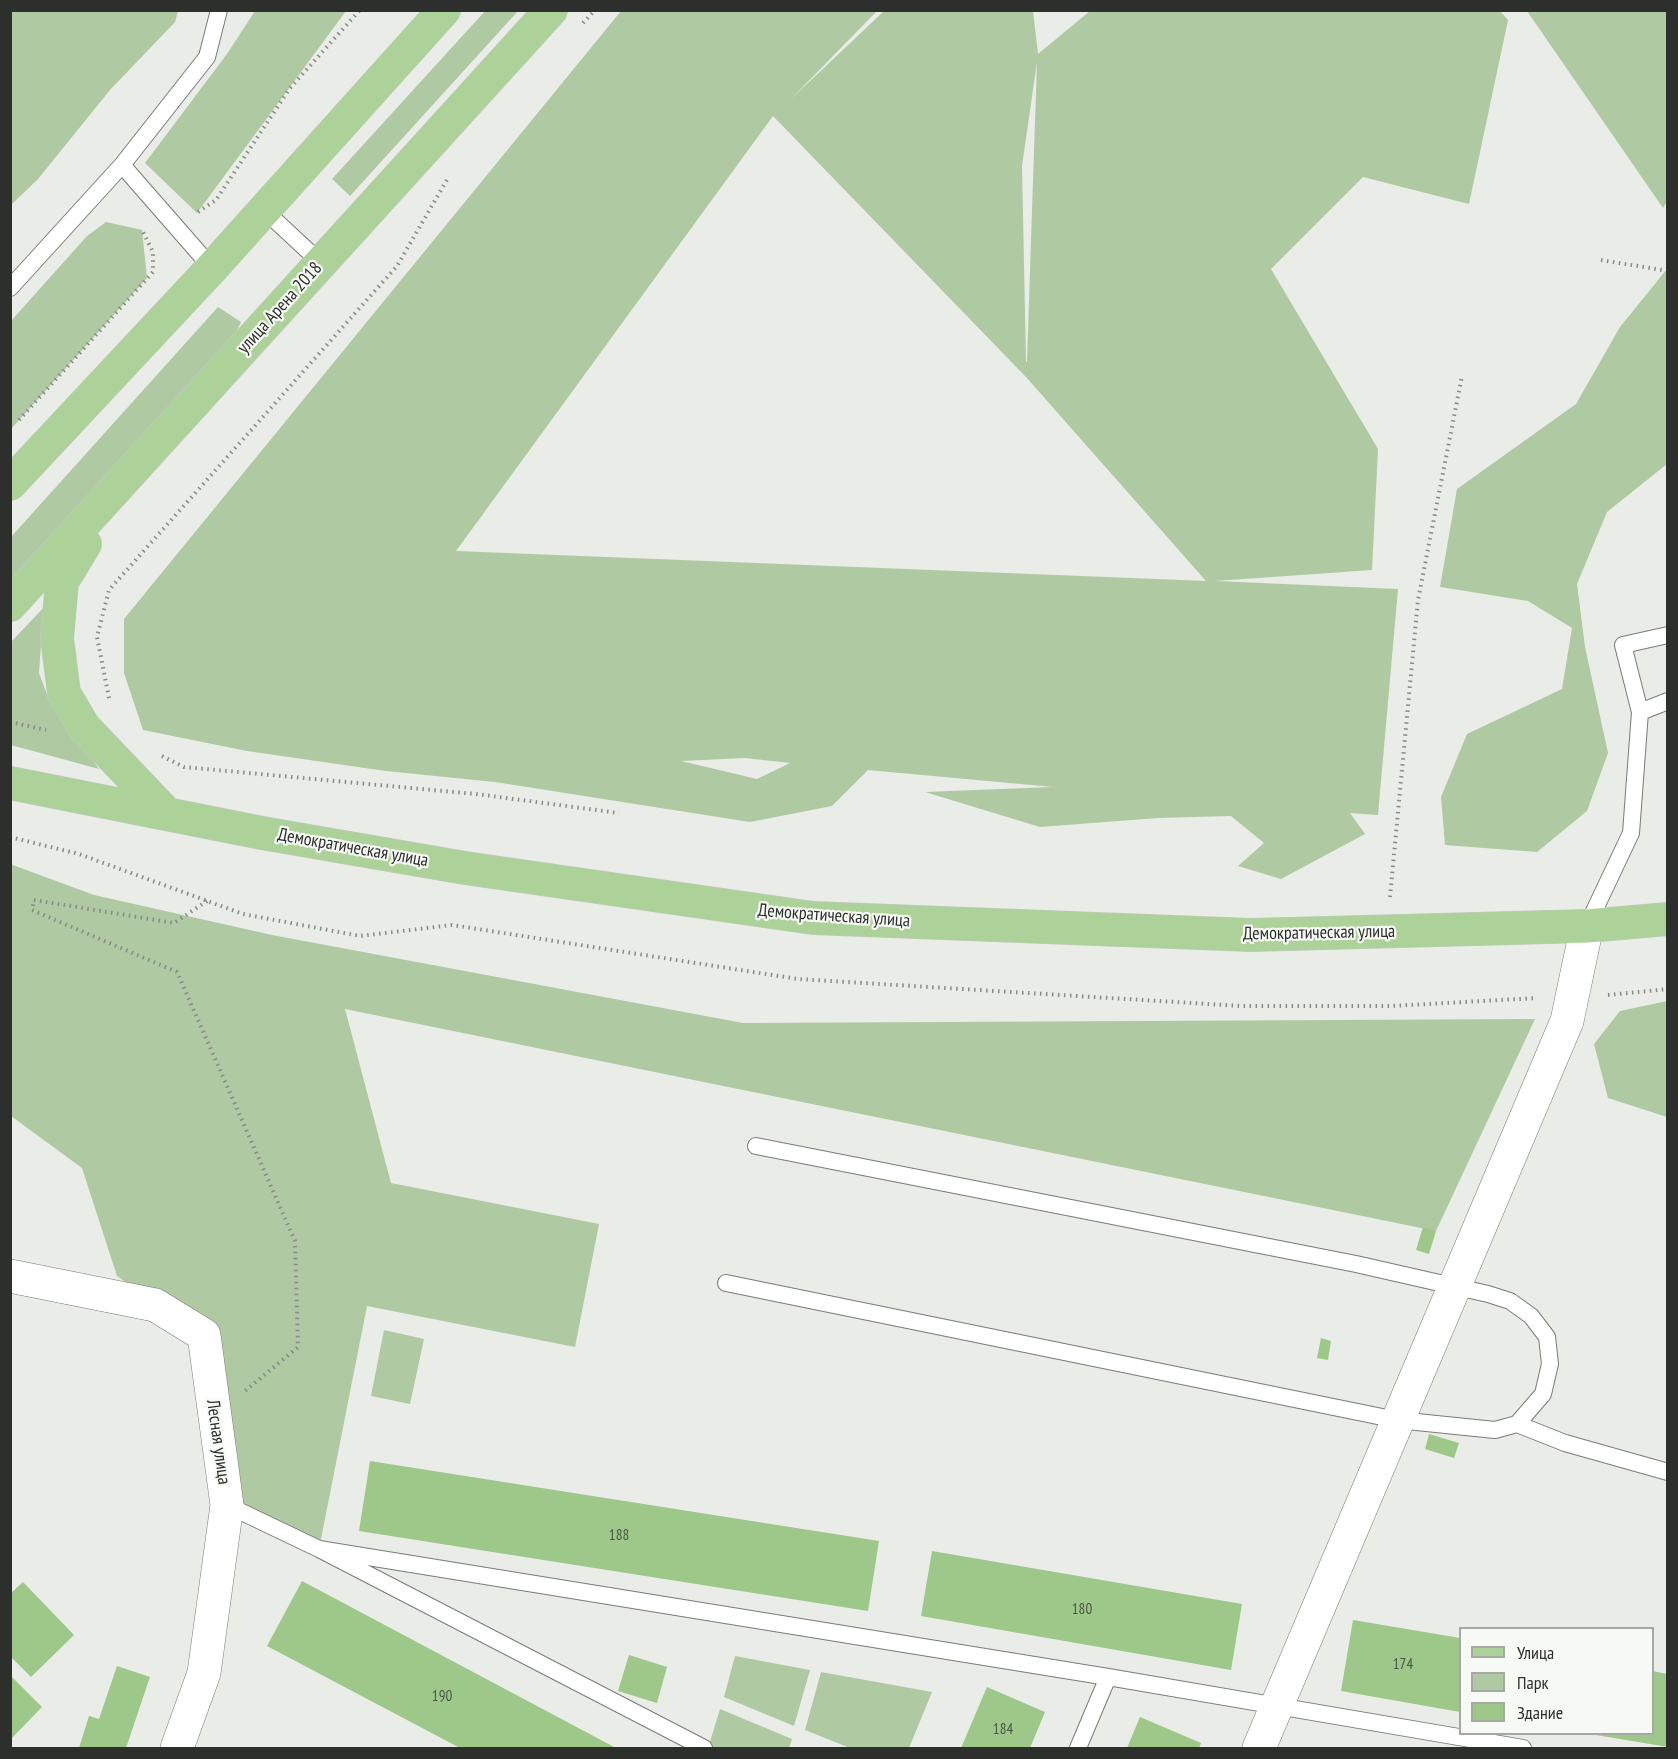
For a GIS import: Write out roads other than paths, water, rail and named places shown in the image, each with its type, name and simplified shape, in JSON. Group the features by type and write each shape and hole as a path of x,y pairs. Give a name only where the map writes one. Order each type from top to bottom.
{"main road":[{"path":"10,483 212,268 444,10"},
{"name":"улица Арена 2018","path":"10,605 551,10"},
{"path":"124,482 62,582 57,638 64,693 84,727 167,814"},
{"name":"Демократическая улица","path":"10,783 167,814 553,883 813,918 1251,935 1587,926 1668,919"}],"street":[{"path":"1259,1749 1453,1285 1568,1021 1587,926"},
{"name":"Лесная улица","path":"10,1276 155,1305 204,1335 227,1505 204,1673 177,1749"}],"lane":[{"path":"10,288 123,165 207,57 219,10"},
{"path":"123,165 154,206 212,268"},
{"path":"264,209 321,263"},
{"path":"1587,926 1631,833 1640,712 1623,645 1668,635"},
{"path":"1640,712 1668,701"},
{"path":"726,1284 1397,1420 1495,1430 1517,1424 1544,1394 1550,1364 1547,1337 1531,1316 1510,1301 1453,1285 756,1146"},
{"path":"1517,1424 1565,1443 1668,1472"},
{"path":"227,1505 319,1549 704,1749"},
{"path":"319,1549 1108,1677 1522,1749"},
{"path":"1078,1749 1108,1677"}]}
